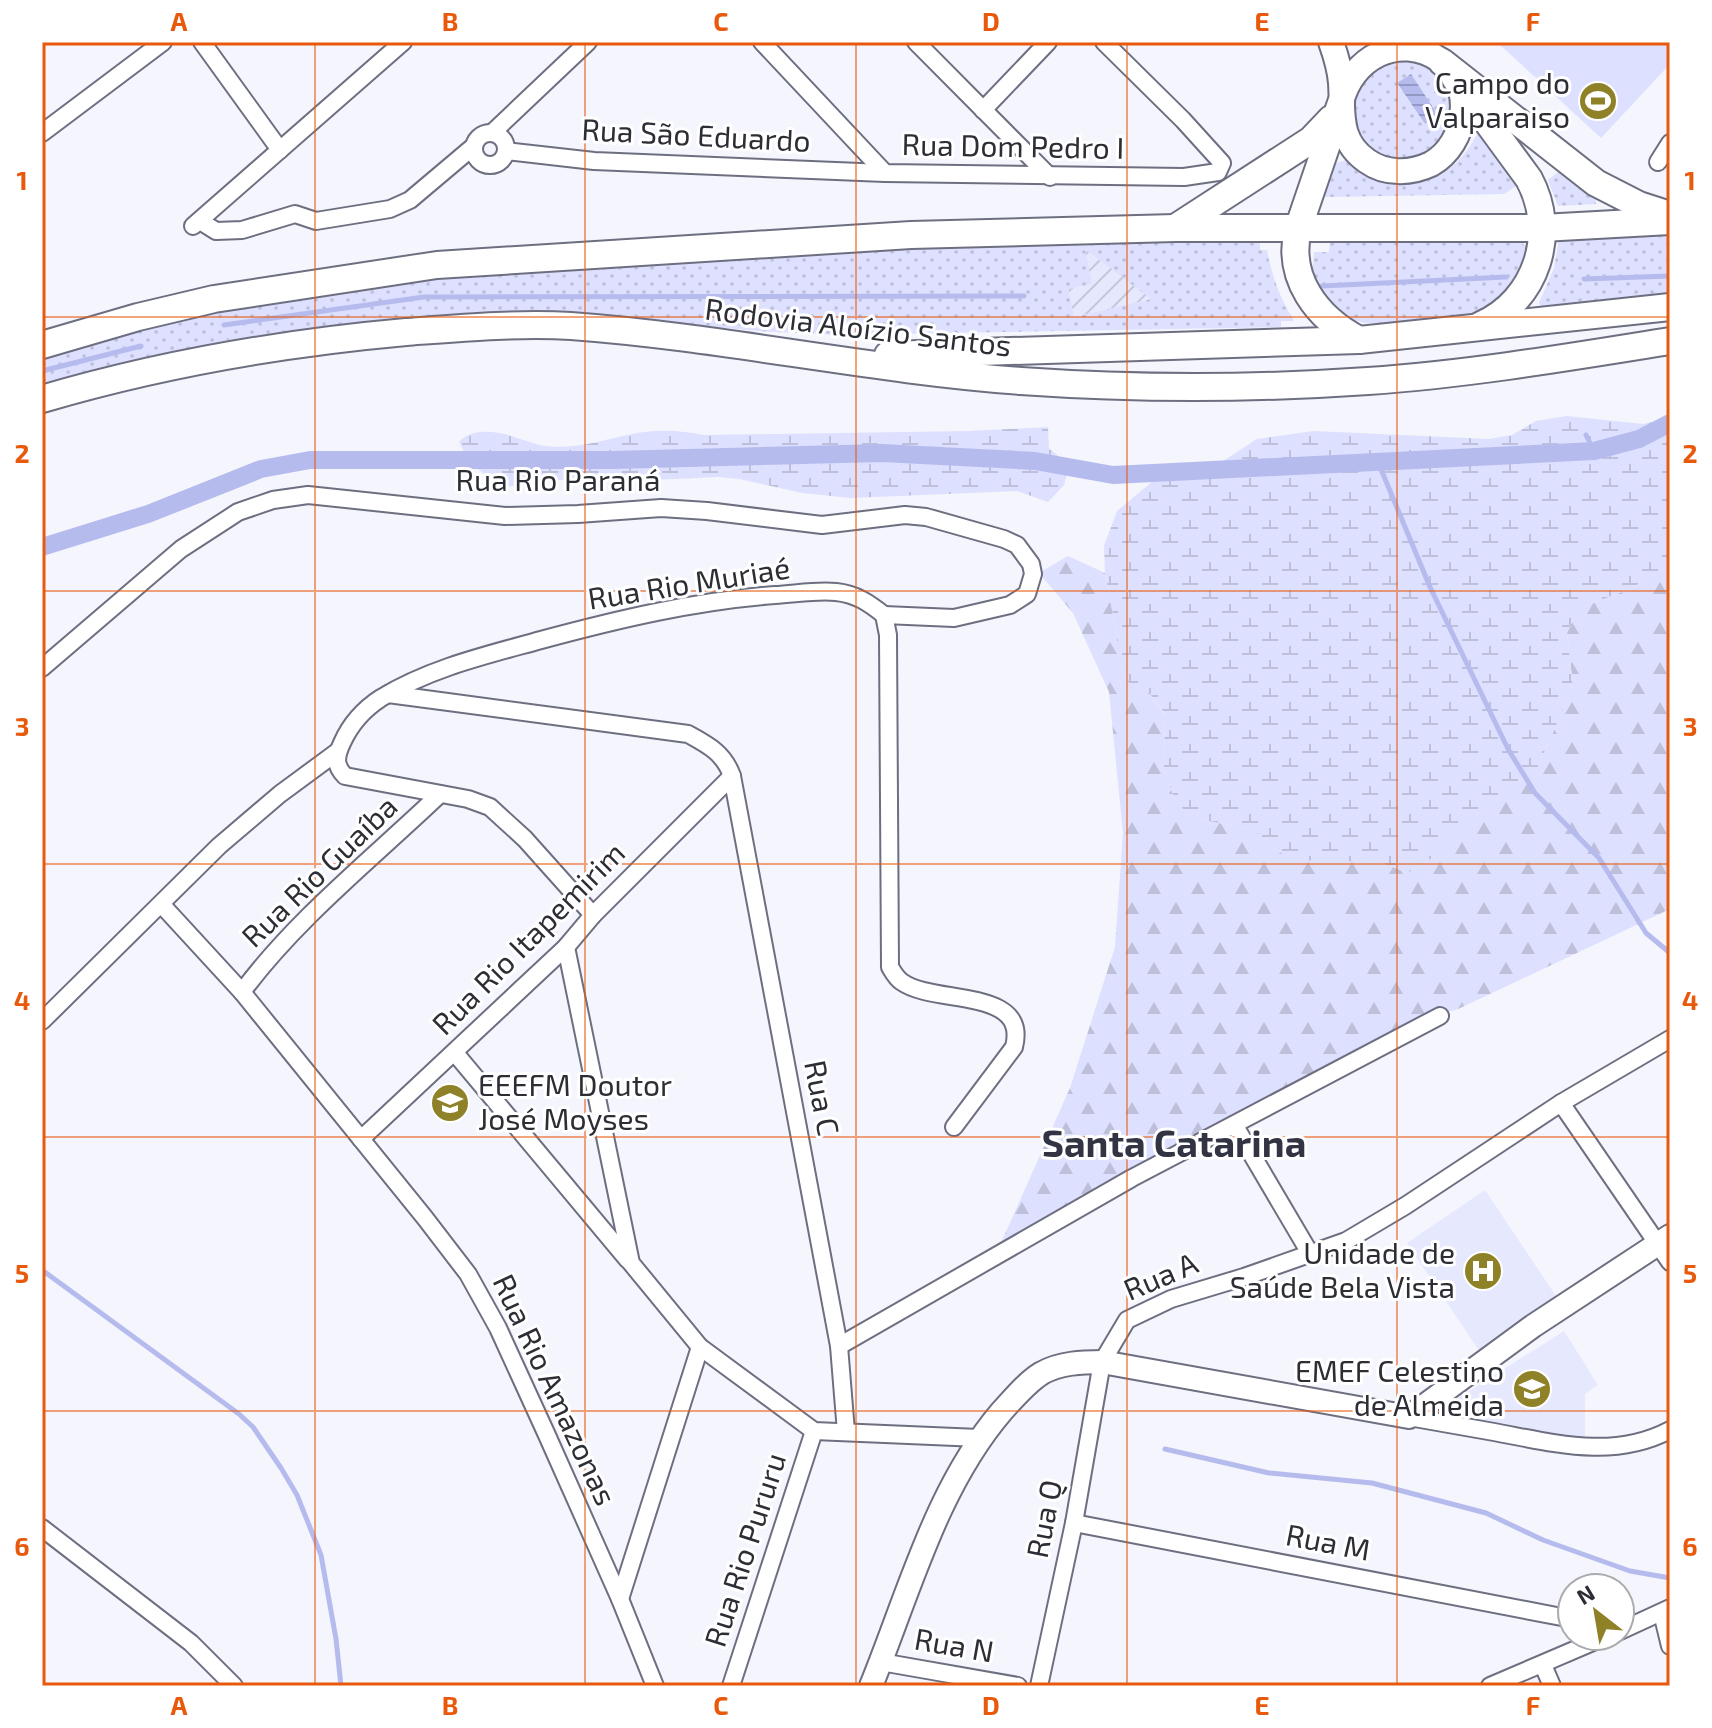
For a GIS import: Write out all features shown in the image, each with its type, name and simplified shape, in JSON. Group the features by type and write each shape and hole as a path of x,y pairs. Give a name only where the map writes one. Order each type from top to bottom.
{"main road":[{"path":"1331,42 1339,69 1343,130 1357,153 1380,168 1407,171 1433,163 1453,144 1463,118 1463,104 1448,70"},
{"path":"1417,42 1448,70 1596,183 1670,218"},
{"path":"1359,340 1321,315 1308,295 1294,260 1298,229 1344,89 1359,66 1382,52 1409,49 1448,70 1529,179 1540,205 1542,228 1538,264 1525,289 1506,310 1474,328"},
{"path":"1175,228 1311,140 1324,129 1341,103"},
{"name":"Rodovia Aloízio Santos","path":"42,345 214,299 437,265 911,235 1175,228 1542,228 1670,218"},
{"path":"813,358 1359,340 1670,307"},
{"name":"Rodovia Aloízio Santos","path":"42,399 146,371 260,349 465,327 568,326 682,338 917,372 1025,381 1244,387 1369,381 1517,366 1670,341"}],"street":[{"path":"42,133 163,42"},
{"path":"202,42 280,150"},
{"path":"403,42 196,224 216,231 242,230 295,214 316,221 390,209 410,200 474,146"},
{"path":"492,133 588,42"},
{"name":"Rua Dom Pedro I","path":"762,42 885,173 1184,177 1209,175 1221,168 1222,163 1183,120 1104,42"},
{"path":"916,42 1050,177"},
{"path":"983,110 1048,42"},
{"path":"484,133 492,133 500,136 506,151 502,159 487,165 479,161 474,146 477,138 484,133"},
{"path":"1658,162 1670,143"},
{"name":"Rua São Eduardo","path":"506,151 594,161 885,173"},
{"name":"Rua Rio Paraná","path":"42,668 181,549 238,512 273,500 308,495 505,516 661,508 822,525 916,516 1004,539 1026,554 1031,564 1031,586 1021,600 1010,605 954,618 884,615"},
{"name":"Rua Rio Muriaé","path":"337,752 359,715 416,679 473,658 639,614 725,600 837,592 866,601 884,615"},
{"path":"884,615 888,635 890,967 899,980 912,988 994,1006 1014,1020 1017,1033 1014,1047 954,1127"},
{"path":"388,694 688,734 722,755 732,776"},
{"path":"337,752 336,762 345,776 468,799 490,807 525,839 593,915"},
{"path":"42,1021 219,846 280,794 337,752"},
{"name":"Rua Rio Itapemirim","path":"361,1139 566,947 593,915 732,776"},
{"name":"Rua C","path":"732,776 839,1346 846,1432"},
{"name":"Rua Rio Guaíba","path":"242,992 291,935 440,794"},
{"name":"Rua Rio Amazonas","path":"162,905 242,992 468,1274 490,1314 620,1599 655,1686"},
{"path":"566,947 631,1263"},
{"path":"839,1346 1132,1178 1440,1016"},
{"name":"Rua A","path":"1102,1362 1127,1320 1171,1299 1346,1241 1561,1103 1670,1039"},
{"path":"455,1053 700,1347 814,1431 979,1438"},
{"path":"1409,1417 1533,1326 1666,1247 1561,1103"},
{"path":"1235,1126 1311,1255"},
{"path":"620,1599 700,1347"},
{"path":"871,1686 936,1522 979,1438 1016,1395 1043,1373 1072,1363 1102,1362 1551,1444 1604,1449 1658,1436 1670,1430"},
{"name":"Rua Q","path":"1039,1686 1074,1523 1102,1362"},
{"name":"Rua Rio Pururu","path":"731,1686 814,1431"},
{"name":"Rua M","path":"1074,1523 1556,1616"},
{"path":"42,1528 191,1643 234,1686"},
{"path":"1636,1624 1666,1611 1670,1646"},
{"path":"1490,1686 1571,1652"},
{"name":"Rua N","path":"881,1662 1018,1686"},
{"path":"1543,1665 1552,1686"}],"shaded area":[{"path":"1084,248 1152,299 1074,317 1068,289 1092,284"},
{"name":"Unidade de Saúde Bela Vista","path":"1485,1190 1558,1299 1480,1352 1407,1243"},
{"name":"EMEF Celestino de Almeida","path":"1564,1331 1598,1385 1585,1394 1585,1440 1581,1442 1519,1426 1454,1415 1449,1404"}],"green space":[{"name":"Campo do Valparaiso","path":"1497,42 1670,42 1670,64 1601,138"},
{"path":"1397,61 1423,66 1440,79 1448,97 1449,117 1443,136 1430,151 1412,159 1388,157 1375,152 1361,140 1354,124 1352,111 1358,89 1374,71","holes":["1410,74 1438,115 1425,124 1397,84"]},
{"path":"1478,132 1518,185 1504,194 1324,197 1336,163 1346,160 1364,173 1383,181 1420,183 1437,177 1453,166"},
{"path":"1562,169 1595,193 1596,204 1558,206 1548,180"},
{"path":"1670,235 1670,298 1543,309 1539,303 1554,268 1559,239"},
{"path":"1520,239 1529,252 1516,287 1482,314 1469,316 1398,324 1345,318 1329,306 1305,267 1313,267 1314,252 1329,252 1330,243"},
{"path":"1260,242 1260,250 1267,250 1277,287 1294,321 1281,321 1281,327 840,335 582,315 402,317 228,340 42,387 42,356 118,333 210,312 392,283 483,273 971,244","holes":["1085,249 1151,299 1074,317 1068,289 1092,284"]},
{"path":"1567,416 1643,424 1670,418 1670,565 1630,589 1585,606 1573,620 1567,633 1573,686 1538,767 1477,815 1434,857 1407,873 1381,862 1292,860 1255,830 1194,818 1176,803 1164,769 1165,714 1150,694 1126,681 1117,658 1117,636 1105,573 1104,546 1117,511 1153,481 1169,474 1220,463 1257,439 1313,431 1489,439 1512,435 1536,421"},
{"path":"1048,427 1049,448 1069,465 1064,485 1048,502 1017,491 851,498 802,493 718,477 630,481 549,480 506,487 491,480 469,461 459,442 469,435 487,432 560,447 655,431 704,435"},
{"path":"1068,556 1105,573 1117,636 1117,658 1126,681 1150,694 1165,715 1164,769 1176,803 1194,818 1255,830 1276,850 1341,860 1381,862 1407,873 1434,857 1477,815 1538,767 1573,686 1567,633 1573,620 1585,606 1630,589 1670,565 1670,909 1456,1010 1420,1016 1001,1243 1070,1088 1115,947 1123,833 1109,692 1073,613 1039,573"}],"water":[{"path":"1411,74 1438,115 1425,124 1397,83"}],"waterway":[{"path":"1584,279 1670,276"},
{"path":"1322,286 1506,277"},
{"path":"224,325 424,297 1024,296"},
{"path":"42,371 141,346"},
{"path":"42,547 148,514 261,469 310,460 612,460 882,453 1035,461 1113,475 1594,451 1639,439 1670,423"},
{"path":"1586,435 1594,451"},
{"path":"1378,462 1430,587 1508,749 1535,793 1599,858 1646,933 1670,953"},
{"path":"42,554 52,545"},
{"path":"42,1270 253,1427 297,1495 321,1555 341,1686"},
{"path":"1165,1449 1269,1473 1372,1483 1486,1513 1543,1540 1630,1571 1670,1578"}],"place":[{"name":"Campo do Valparaiso","path":"1598,101"},
{"name":"EEEFM Doutor José Moyses","path":"450,1103"},
{"name":"Unidade de Saúde Bela Vista","path":"1483,1271"},
{"name":"EMEF Celestino de Almeida","path":"1532,1389"}],"district":[{"name":"Santa Catarina","path":"1174,1144"}]}
